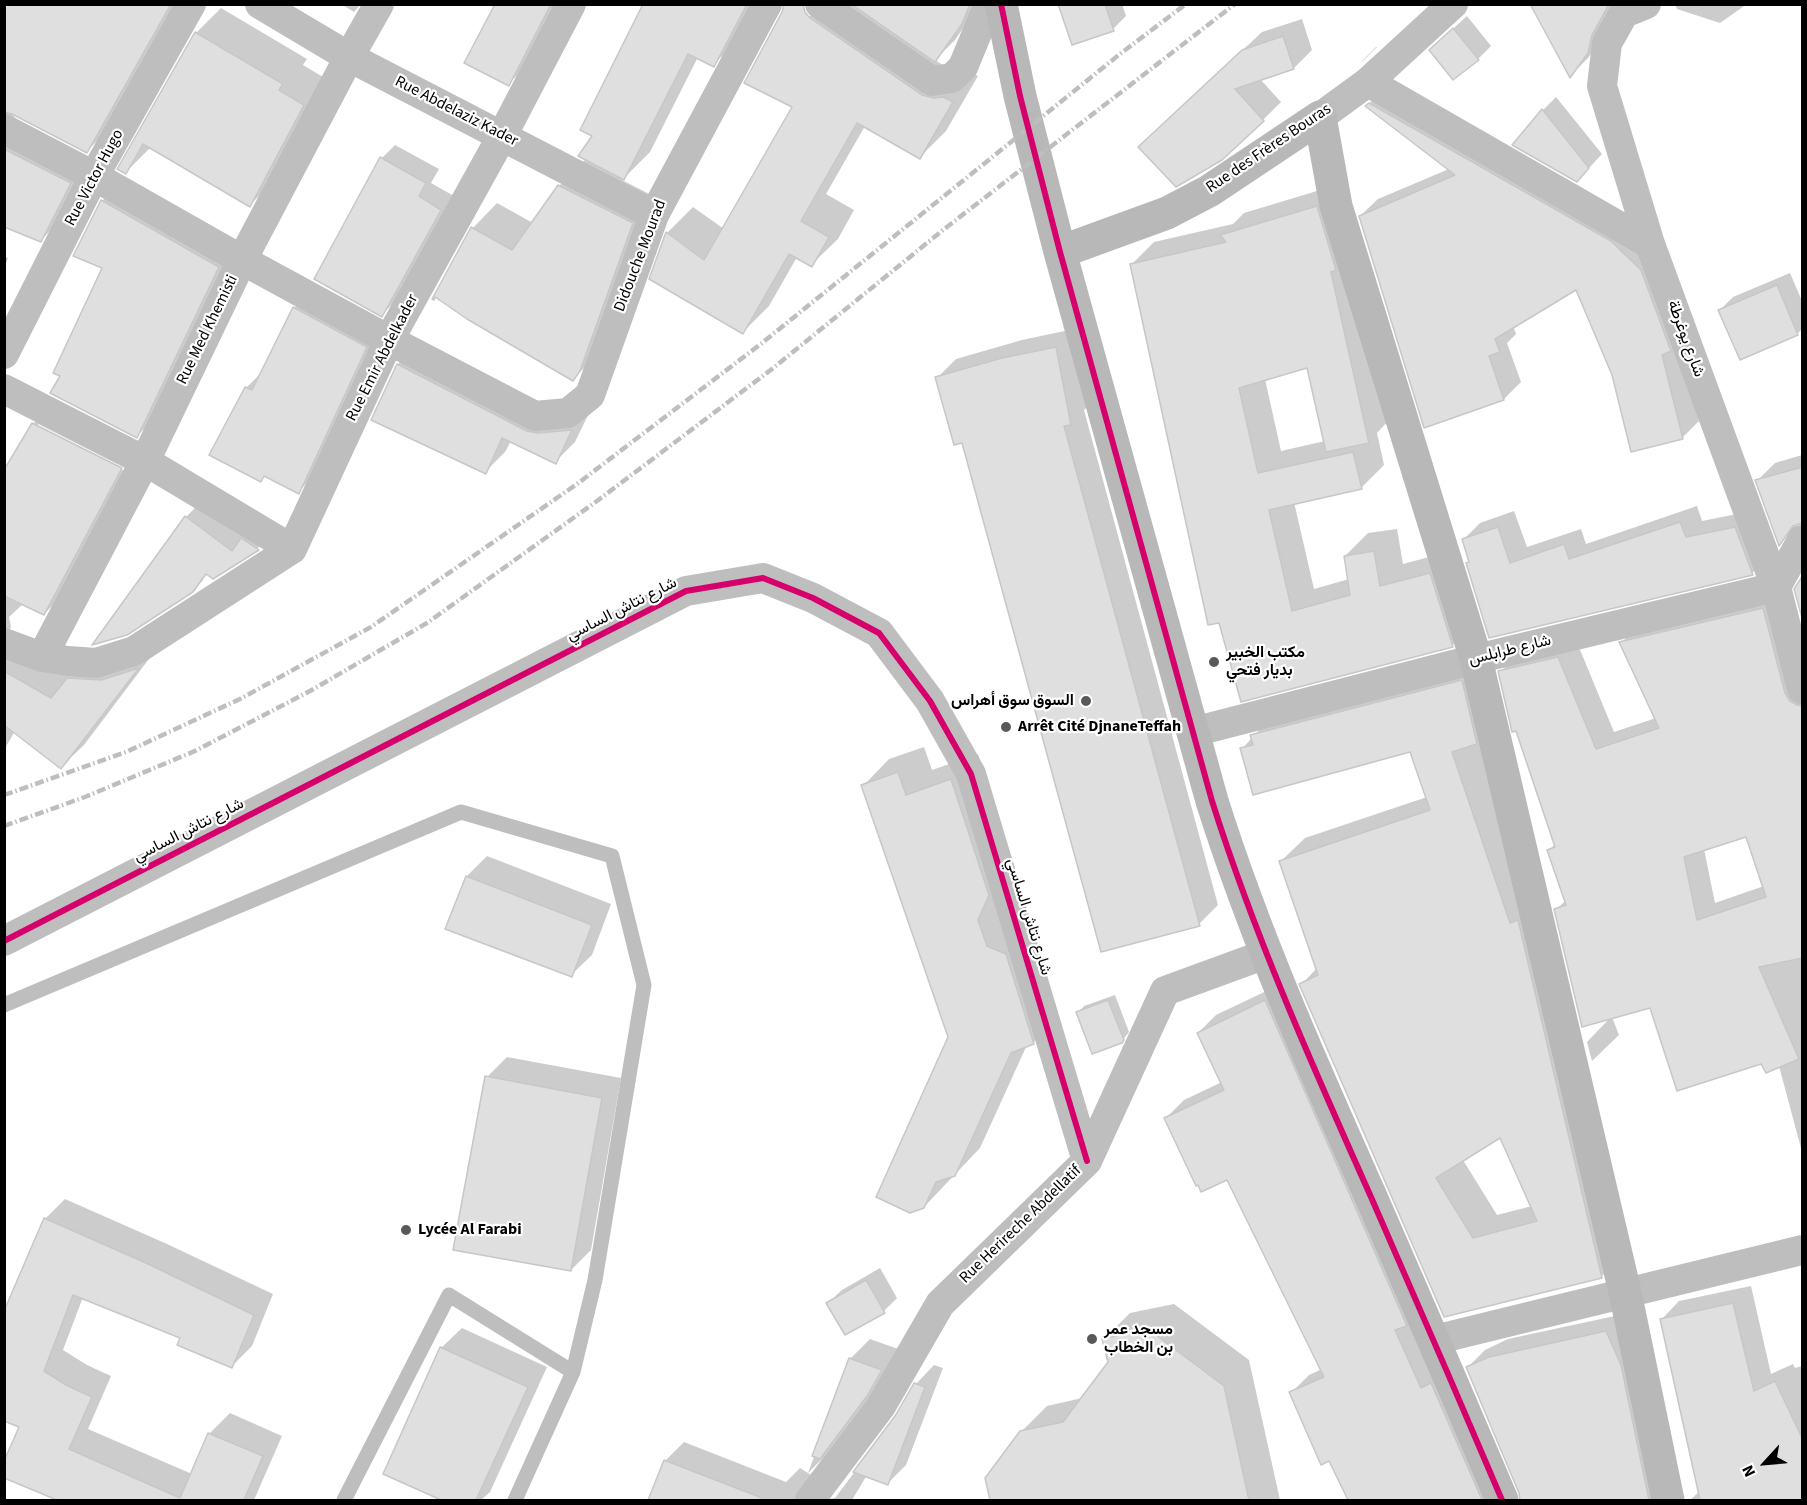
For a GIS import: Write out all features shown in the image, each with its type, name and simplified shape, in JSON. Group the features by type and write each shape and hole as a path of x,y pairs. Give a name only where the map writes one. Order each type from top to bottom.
{"street":[{"name":"Rue Victor Hugo","path":"4,354 94,176 190,4"},
{"name":"Rue Abdelaziz Kader","path":"260,4 349,57 654,215"},
{"name":"Rue Med Khemisti","path":"42,657 145,461 242,260 379,4"},
{"name":"Rue Emir Abdelkader","path":"292,549 389,340 572,4"},
{"name":"Didouche Mourad","path":"389,340 534,416 568,412 590,395 654,215 767,4"},
{"path":"820,4 932,81 952,78 963,67 989,4"},
{"path":"1001,4 1020,96 1060,252 1193,732 1232,863 1305,1049 1502,1500"},
{"name":"Rue des Frères Bouras","path":"1060,252 1167,213 1209,191 1368,82 1453,4"},
{"name":"شارع يوغرطة","path":"1646,4 1624,13 1606,43 1602,86 1650,244 1776,587 1803,688"},
{"path":"1368,82 1650,244"},
{"path":"1320,117 1336,206 1476,659 1625,1292 1668,1500"},
{"path":"4,129 94,176 389,340"},
{"path":"4,388 145,461 292,549 134,651 96,663 42,657 4,643"},
{"path":"1776,587 1803,540"},
{"name":"شارع نتاش الساسي","path":"4,941 686,591 763,578 813,598 879,633 930,701 971,774 1087,1161"},
{"name":"شارع طرابلس","path":"1193,732 1476,659 1776,587"},
{"name":"Rue Herireche Abdellatif","path":"810,1500 881,1406 940,1304 1087,1161 1165,991 1266,954"},
{"path":"1434,1340 1803,1250"}],"lane":[{"path":"4,1005 461,812 612,856 644,985 595,1280 573,1372 515,1500"},
{"path":"344,1500 449,1295 573,1372"}],"building":[{"path":"4,4 171,4 87,153 4,112"},
{"path":"495,4 551,4 509,86 464,63"},
{"path":"643,4 747,4 714,67 688,54 624,180 578,156 592,136 580,130"},
{"path":"784,4 803,4 810,18 922,95 934,98 943,97 953,102 920,159 857,123 801,221 829,237 812,267 789,254 743,334 649,279 666,232 704,260 792,107 744,83 782,12"},
{"path":"851,4 970,4 962,24 935,62"},
{"path":"1058,4 1105,4 1114,31 1072,45"},
{"path":"1530,4 1609,4 1592,35 1588,53 1570,78"},
{"path":"1453,28 1479,60 1453,80 1429,50"},
{"path":"195,32 283,84 279,90 304,105 250,207 143,144 126,174 117,169"},
{"path":"1283,36 1294,69 1235,89 1264,121 1222,160 1176,187 1138,147 1242,50"},
{"path":"1369,103 1611,241 1641,270 1671,351 1662,355 1683,439 1631,452 1612,375 1576,290 1495,339 1500,352 1489,356 1504,400 1424,428 1359,216 1455,175 1365,106"},
{"path":"1542,109 1589,168 1577,182 1512,145"},
{"path":"4,149 71,183 41,242 4,227"},
{"path":"380,157 426,183 419,196 441,210 382,317 314,279"},
{"path":"558,185 633,223 580,371 573,381 467,319 435,297 434,300 432,299 471,227 512,250"},
{"path":"101,200 219,267 137,438 50,393 60,376 53,373 102,268 73,256"},
{"path":"1317,206 1336,270 1331,272 1369,443 1326,452 1307,368 1239,388 1258,473 1353,452 1362,489 1269,510 1292,611 1350,595 1344,556 1374,551 1380,586 1430,573 1453,647 1241,702 1219,623 1208,625 1130,264 1226,242 1220,235"},
{"path":"1777,285 1798,335 1740,360 1718,310"},
{"path":"293,307 367,347 299,494 264,476 261,482 209,455 245,387 252,390"},
{"name":"السوق سوق أهراس","path":"1056,347 1071,425 1064,426 1200,926 1101,952 962,443 954,445 935,377 1002,358"},
{"path":"397,364 527,431 537,433 572,430 556,464 502,438 486,474 371,420"},
{"path":"32,423 122,468 44,615 4,596 4,470"},
{"path":"1803,467 1803,523 1793,526 1779,546 1755,480"},
{"path":"185,516 232,551 241,538 259,550 213,579 206,574 193,592 127,635 92,645"},
{"path":"1680,522 1686,537 1735,527 1753,575 1489,638 1466,563 1469,562 1462,539 1498,527 1510,563 1564,544 1569,559"},
{"path":"1803,575 1803,621 1794,589"},
{"path":"1763,608 1785,693 1790,701 1803,706 1803,958 1759,967 1799,1059 1766,1073 1761,1064 1677,1091 1650,1008 1582,1027 1554,909 1566,905 1547,850 1555,847 1516,731 1512,732 1498,671 1558,657 1596,749 1659,728 1619,642","holes":["1746,837 1766,897 1697,920 1684,857"]},
{"path":"139,668 61,769 4,725 4,671 51,698 67,678 101,680"},
{"path":"1462,680 1477,744 1452,752 1510,923 1518,920 1602,1278 1444,1317 1299,984 1318,975 1279,861 1430,810 1410,752 1253,795 1240,748 1253,745 1250,735","holes":["1500,1138 1537,1221 1473,1238 1436,1178"]},
{"path":"898,772 906,795 951,779 989,895 978,920 987,946 1006,954 1034,1044 1011,1053 955,1176 936,1182 924,1208 910,1213 876,1197 948,1037 861,785"},
{"path":"466,876 592,925 572,977 445,929"},
{"path":"1108,1000 1124,1040 1122,1043 1092,1054 1076,1012"},
{"path":"1265,1000 1407,1326 1395,1330 1421,1388 1431,1383 1482,1500 1348,1500 1329,1461 1321,1465 1289,1392 1324,1377 1227,1180 1201,1192 1164,1118 1224,1090 1197,1033"},
{"path":"485,1076 602,1098 571,1271 453,1250"},
{"path":"44,1218 146,1263 254,1315 232,1368 177,1345 180,1338 73,1295 44,1371 66,1385 92,1397 69,1449 180,1498 208,1433 263,1456 244,1500 57,1500 4,1478 4,1461 19,1427 4,1421 4,1311"},
{"path":"866,1280 885,1313 845,1335 826,1303"},
{"path":"1733,1303 1754,1391 1775,1381 1803,1440 1803,1500 1700,1500 1660,1319"},
{"path":"1148,1329 1224,1386 1249,1500 990,1500 985,1478 1020,1431 1063,1422 1108,1362 1102,1339"},
{"path":"1606,1331 1621,1365 1649,1500 1520,1500 1466,1367 1489,1357"},
{"path":"440,1347 528,1387 476,1500 441,1500 383,1474"},
{"path":"849,1358 882,1370 867,1396 820,1459 812,1456"},
{"path":"914,1383 925,1387 888,1485 853,1472 895,1416"},
{"path":"664,1460 762,1498 762,1500 648,1500"}],"railway":[{"path":"4,795 126,752 240,699 371,627 577,484 762,343 1120,54 1186,4"},
{"path":"4,826 85,797 195,751 310,691 427,623 597,501 772,369 943,230 1235,4"}],"cycle path":[{"path":"1001,4 1020,96 1060,252 1212,801 1229,852 1266,952 1307,1050 1502,1500"},
{"path":"4,941 686,591 763,578 813,598 879,633 930,701 971,774 1087,1161"}],"place":[{"name":"مكتب الخبير بديار فتحي","path":"1214,662"},
{"name":"السوق سوق أهراس","path":"1086,701"},
{"name":"Arrêt Cité DjnaneTeffah","path":"1006,727"},
{"name":"Lycée Al Farabi","path":"406,1230"},
{"name":"مسجد عمر بن الخطاب","path":"1092,1339"}]}
